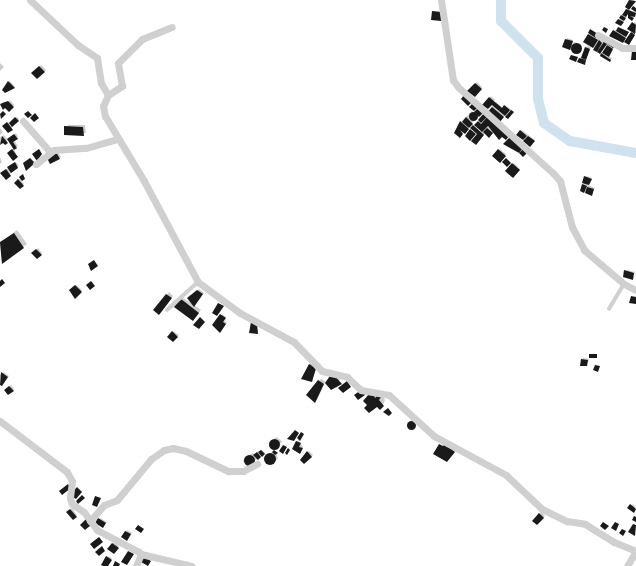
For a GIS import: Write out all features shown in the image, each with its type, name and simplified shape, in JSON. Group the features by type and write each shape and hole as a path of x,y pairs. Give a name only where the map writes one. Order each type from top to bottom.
{"street":[{"path":"30,0 78,45 97,58 101,83 108,95"},
{"path":"441,0 454,80 458,86 560,181 578,241 588,256 624,284 636,290"},
{"path":"172,27 142,39 118,62 117,67 122,86 108,95 104,111 117,139 144,181 198,282 240,313 294,342 322,370 340,374 361,390 388,395 434,436 506,475 542,510 567,521 585,524 614,542 636,551 627,566"},
{"path":"598,35 622,48 636,48"},
{"path":"23,121 50,152"},
{"path":"36,164 50,152 65,148 86,148 117,139"},
{"path":"0,421 67,472 72,481 70,498 72,504 97,530 140,554 192,566"},
{"path":"90,521 103,506 117,500 151,459 164,450 173,448 186,451 228,471 243,471 257,464"},
{"path":"136,566 140,554"}],"lane":[{"path":"167,310 198,282"},
{"path":"609,309 624,284"}],"building":[{"path":"629,0 636,1 629,10 625,7"},
{"path":"633,6 636,8 636,12 631,9"},
{"path":"626,9 636,13 635,17 630,16 634,18 632,21 628,18 628,14 626,17 622,15"},
{"path":"432,11 442,12 441,21 431,20"},
{"path":"621,15 626,18 624,21 619,18"},
{"path":"618,19 624,22 621,26 615,23"},
{"path":"632,22 636,25 635,34 627,29"},
{"path":"604,27 608,29 606,33 602,30"},
{"path":"618,27 629,32 626,37 616,31"},
{"path":"590,29 598,34 596,38 588,33"},
{"path":"613,30 626,38 623,43 609,36"},
{"path":"631,32 635,35 629,45 624,42"},
{"path":"588,34 598,40 593,48 583,42"},
{"path":"565,39 573,41 570,50 562,47"},
{"path":"599,40 602,43 597,52 593,50"},
{"path":"605,40 615,46 613,48 607,44 600,54 597,52"},
{"path":"574,43 578,43 580,44 580,52 574,53 571,50 571,46"},
{"path":"607,45 613,49 609,57 602,53"},
{"path":"585,47 590,49 586,60 581,58"},
{"path":"632,51 636,52 636,60 631,60"},
{"path":"601,53 611,60 610,62 600,56"},
{"path":"571,55 578,57 576,62 569,59"},
{"path":"579,58 586,60 585,65 577,62"},
{"path":"39,66 45,72 37,79 31,73"},
{"path":"8,81 15,88 5,93 2,90"},
{"path":"475,83 482,89 475,97 467,91"},
{"path":"464,95 472,102 468,106 461,99"},
{"path":"489,97 502,108 504,105 510,110 505,116 492,105 488,109 482,105"},
{"path":"8,101 14,107 9,112 5,108 3,110 0,104"},
{"path":"473,103 478,107 474,111 469,107"},
{"path":"492,107 504,117 499,123 487,113"},
{"path":"478,108 483,113 479,117 474,112"},
{"path":"511,110 514,112 508,119 505,117"},
{"path":"3,111 6,114 1,119 0,114"},
{"path":"28,111 32,115 28,118 24,114"},
{"path":"471,112 475,112 477,116 475,120 471,120 469,118 469,114"},
{"path":"35,113 39,118 34,122 30,118"},
{"path":"484,113 488,116 481,123 478,120"},
{"path":"488,116 509,136 506,140 502,137 499,140 488,126 482,132 474,125 478,121 481,124"},
{"path":"15,117 19,121 12,127 9,123"},
{"path":"466,117 473,124 469,128 462,122"},
{"path":"460,121 469,129 465,134 460,130 463,134 460,138 454,133"},
{"path":"7,122 13,130 8,133 2,126"},
{"path":"473,125 484,135 476,145 471,141 477,134 470,128"},
{"path":"64,126 83,127 84,136 64,135"},
{"path":"487,128 493,133 489,138 483,132"},
{"path":"470,129 476,134 470,141 465,136"},
{"path":"520,130 527,136 523,140 516,135"},
{"path":"14,134 18,139 13,142 17,148 14,150 7,139"},
{"path":"2,136 8,143 5,145 3,143 0,145"},
{"path":"528,136 535,141 530,147 523,141"},
{"path":"510,137 523,148 519,153 503,144"},
{"path":"524,148 528,152 523,157 519,153"},
{"path":"12,149 18,157 13,161 7,153"},
{"path":"39,149 42,154 37,161 32,154"},
{"path":"498,149 506,156 500,163 492,156"},
{"path":"56,152 60,159 50,164 47,158"},
{"path":"30,158 35,163 26,171 23,163"},
{"path":"506,158 511,163 507,167 502,162"},
{"path":"15,162 18,168 11,173 7,167"},
{"path":"512,163 520,170 513,178 505,171"},
{"path":"6,169 11,176 6,180 0,173"},
{"path":"23,174 25,179 22,181 19,177"},
{"path":"584,176 592,179 589,185 582,183"},
{"path":"18,179 24,186 20,189 14,183"},
{"path":"582,184 587,186 584,193 580,191"},
{"path":"587,187 594,189 592,196 585,193"},
{"path":"14,233 24,248 2,264 0,242"},
{"path":"36,249 42,255 37,259 31,253"},
{"path":"94,260 98,266 91,271 88,264"},
{"path":"624,270 634,273 633,280 623,277"},
{"path":"2,279 5,283 0,287 0,281"},
{"path":"91,281 95,286 90,290 86,285"},
{"path":"75,285 82,292 75,299 69,290"},
{"path":"197,290 203,294 194,307 187,298"},
{"path":"166,294 172,298 159,315 153,310"},
{"path":"631,296 636,297 636,304 629,303"},
{"path":"181,299 199,313 193,321 174,307"},
{"path":"218,303 224,306 217,316 212,313"},
{"path":"220,314 226,318 223,322 226,324 220,333 212,325"},
{"path":"200,317 205,322 199,329 193,325"},
{"path":"251,322 257,323 258,334 249,333"},
{"path":"172,331 178,337 173,342 167,337"},
{"path":"589,354 597,354 597,358 589,358"},
{"path":"581,359 588,360 587,366 580,366"},
{"path":"309,364 316,368 312,382 301,379"},
{"path":"595,365 600,366 598,372 593,370"},
{"path":"1,372 8,377 2,386 0,385"},
{"path":"332,373 342,384 331,390 325,383"},
{"path":"318,380 324,384 315,403 306,395"},
{"path":"347,381 351,387 343,393 338,388"},
{"path":"9,386 14,391 8,395 4,390"},
{"path":"361,390 365,395 358,400 354,395"},
{"path":"369,394 374,395 375,398 378,395 381,397 379,400 384,406 380,410 377,407 369,413 364,408 367,405 363,401"},
{"path":"388,408 392,413 389,416 383,412"},
{"path":"411,420 416,425 411,430 406,425"},
{"path":"295,430 299,433 294,441 287,439"},
{"path":"301,432 304,434 300,441 297,438"},
{"path":"274,438 278,440 280,444 278,448 274,450 270,448 268,444 270,440"},
{"path":"296,441 301,443 299,447 303,448 300,454 292,449"},
{"path":"439,444 443,446 445,444 455,452 447,462 433,454"},
{"path":"283,445 287,447 283,454 279,451"},
{"path":"288,448 290,450 287,455 285,453"},
{"path":"261,450 265,454 262,457 258,452"},
{"path":"274,450 278,453 275,455 272,452"},
{"path":"307,451 312,457 304,464 300,460"},
{"path":"257,452 261,457 258,460 253,455"},
{"path":"268,453 272,453 276,459 272,465 268,465 264,461 264,457"},
{"path":"247,455 251,455 253,456 253,464 247,465 244,462 244,458"},
{"path":"68,484 71,488 62,495 59,491"},
{"path":"77,487 82,492 76,499 70,495"},
{"path":"82,495 85,498 78,504 76,501"},
{"path":"95,496 101,498 97,507 92,505"},
{"path":"630,504 636,509 634,513 627,508"},
{"path":"70,509 77,517 73,520 66,512"},
{"path":"539,513 544,518 537,525 532,521"},
{"path":"634,516 636,517 636,522 632,520"},
{"path":"98,518 106,523 103,528 95,523"},
{"path":"86,519 91,525 85,530 80,525"},
{"path":"603,522 609,526 605,530 600,526"},
{"path":"615,522 619,524 616,531 611,528"},
{"path":"633,524 636,525 635,536 628,532"},
{"path":"138,525 144,529 141,533 135,529"},
{"path":"622,529 626,531 623,536 619,533"},
{"path":"125,531 131,534 127,541 121,537"},
{"path":"99,537 103,542 94,549 90,544"},
{"path":"112,543 119,548 114,554 107,549"},
{"path":"102,546 105,551 99,556 95,552"},
{"path":"128,551 134,554 127,565 121,562"},
{"path":"106,556 112,560 108,566 103,566 101,565"},
{"path":"144,557 151,561 148,566 141,562"},
{"path":"115,561 120,564 119,566 113,566"}],"waterway":[{"path":"501,0 501,21 538,58 538,99 544,123 570,141 636,153"}]}
